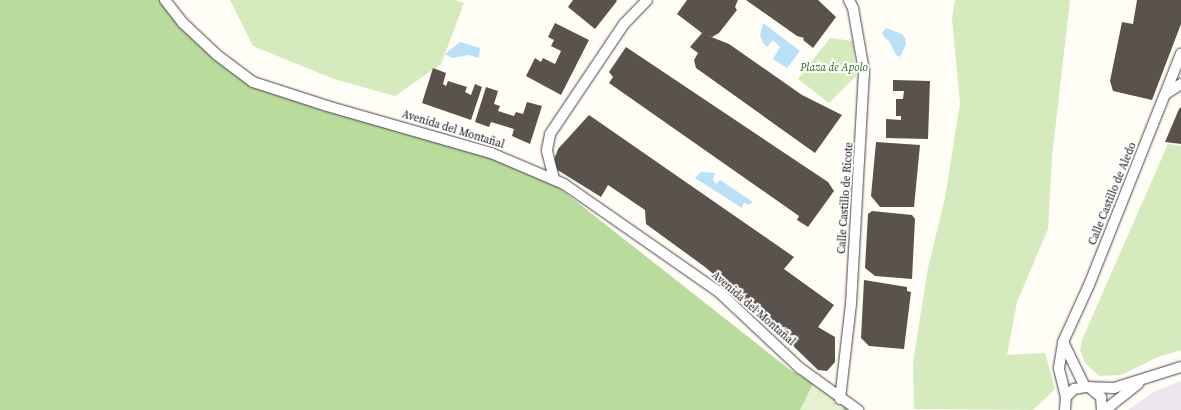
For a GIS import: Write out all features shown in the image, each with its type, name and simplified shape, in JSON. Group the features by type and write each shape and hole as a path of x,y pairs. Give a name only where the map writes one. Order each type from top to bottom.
{"street":[{"name":"Avenida del Montañal","path":"165,0 183,23 217,55 253,82 327,106 491,152 554,180 613,216 720,293 800,368 840,399 858,410"},
{"path":"554,180 546,150 550,134 624,24 647,0"},
{"name":"Calle Castillo de Ricote","path":"840,399 845,370 851,296 864,71 853,8 849,0"},
{"name":"Calle Castillo de Aledo","path":"1063,405 1059,368 1063,342 1167,92 1181,54"},
{"path":"1167,92 1181,84"},
{"path":"1063,342 1087,387 1101,397 1102,410"},
{"path":"1063,405 1074,389 1087,387 1114,388 1142,381 1181,367"},
{"path":"1105,410 1142,381"}],"shaded area":[{"path":"1181,381 1181,410 1128,410 1153,392"}],"green space":[{"path":"0,0 165,0 183,23 253,82 530,165 789,369 859,410 0,410"},
{"path":"230,0 455,0 464,3 441,64 395,96 334,79 253,46"},
{"path":"955,0 1070,0 1052,157 1048,229 1017,302 1007,355 1045,353 1055,389 1033,410 914,409 913,362 928,268 945,198 960,103 952,19"},
{"name":"Plaza de Apolo","path":"830,38 853,41 856,76 829,103 798,79"},
{"path":"1168,144 1181,146 1181,350 1158,357 1121,375 1099,376 1085,363 1080,350 1082,340"},
{"path":"815,380 844,402 843,410 800,410"}],"water":[{"path":"763,23 800,51 787,68 773,59 780,47 773,40 767,47 763,43 760,35"},
{"path":"886,28 902,34 905,38 906,44 900,57 896,55 889,41 882,33"},
{"path":"460,42 480,48 479,58 469,55 452,58 445,54"},
{"path":"701,172 715,173 713,180 716,184 720,180 753,202 748,205 744,202 742,208 695,178"}],"building":[{"path":"573,0 617,1 595,29 568,7"},
{"path":"687,0 738,0 735,7 737,10 719,33 712,37 704,34 729,44 802,95 842,115 815,153 696,68 694,60 698,53 690,47 702,33 677,14"},
{"path":"746,0 818,0 836,17 813,48 803,40 804,38 797,36"},
{"path":"1137,0 1181,0 1181,24 1152,100 1113,91 1110,81 1122,22 1133,24"},
{"path":"555,23 589,40 561,95 526,76 535,58 541,62 543,58 555,64 561,51 551,46 554,40 548,37"},
{"path":"626,47 828,182 834,191 808,227 797,220 799,216 609,83 613,77 609,72"},
{"path":"433,68 446,73 443,84 446,86 448,81 467,87 465,92 471,95 475,84 482,87 471,120 422,103"},
{"path":"893,80 930,81 928,139 886,138 886,119 901,120 901,116 896,116 896,99 903,99 904,91 893,91"},
{"path":"486,87 498,91 494,104 500,106 498,111 514,116 516,112 523,114 527,102 542,106 530,144 512,136 514,129 491,122 489,127 475,122"},
{"path":"1181,107 1181,144 1165,142 1179,109"},
{"path":"589,115 794,257 784,269 834,305 818,327 835,337 835,362 827,371 818,370 757,311 705,267 646,224 645,210 608,185 601,197 556,169 554,160 558,149"},
{"path":"876,142 920,145 914,207 880,207 871,196"},
{"path":"872,211 912,215 915,219 912,279 875,276 865,268 868,214"},
{"path":"864,280 907,287 907,291 911,292 904,349 869,346 861,338"}]}
